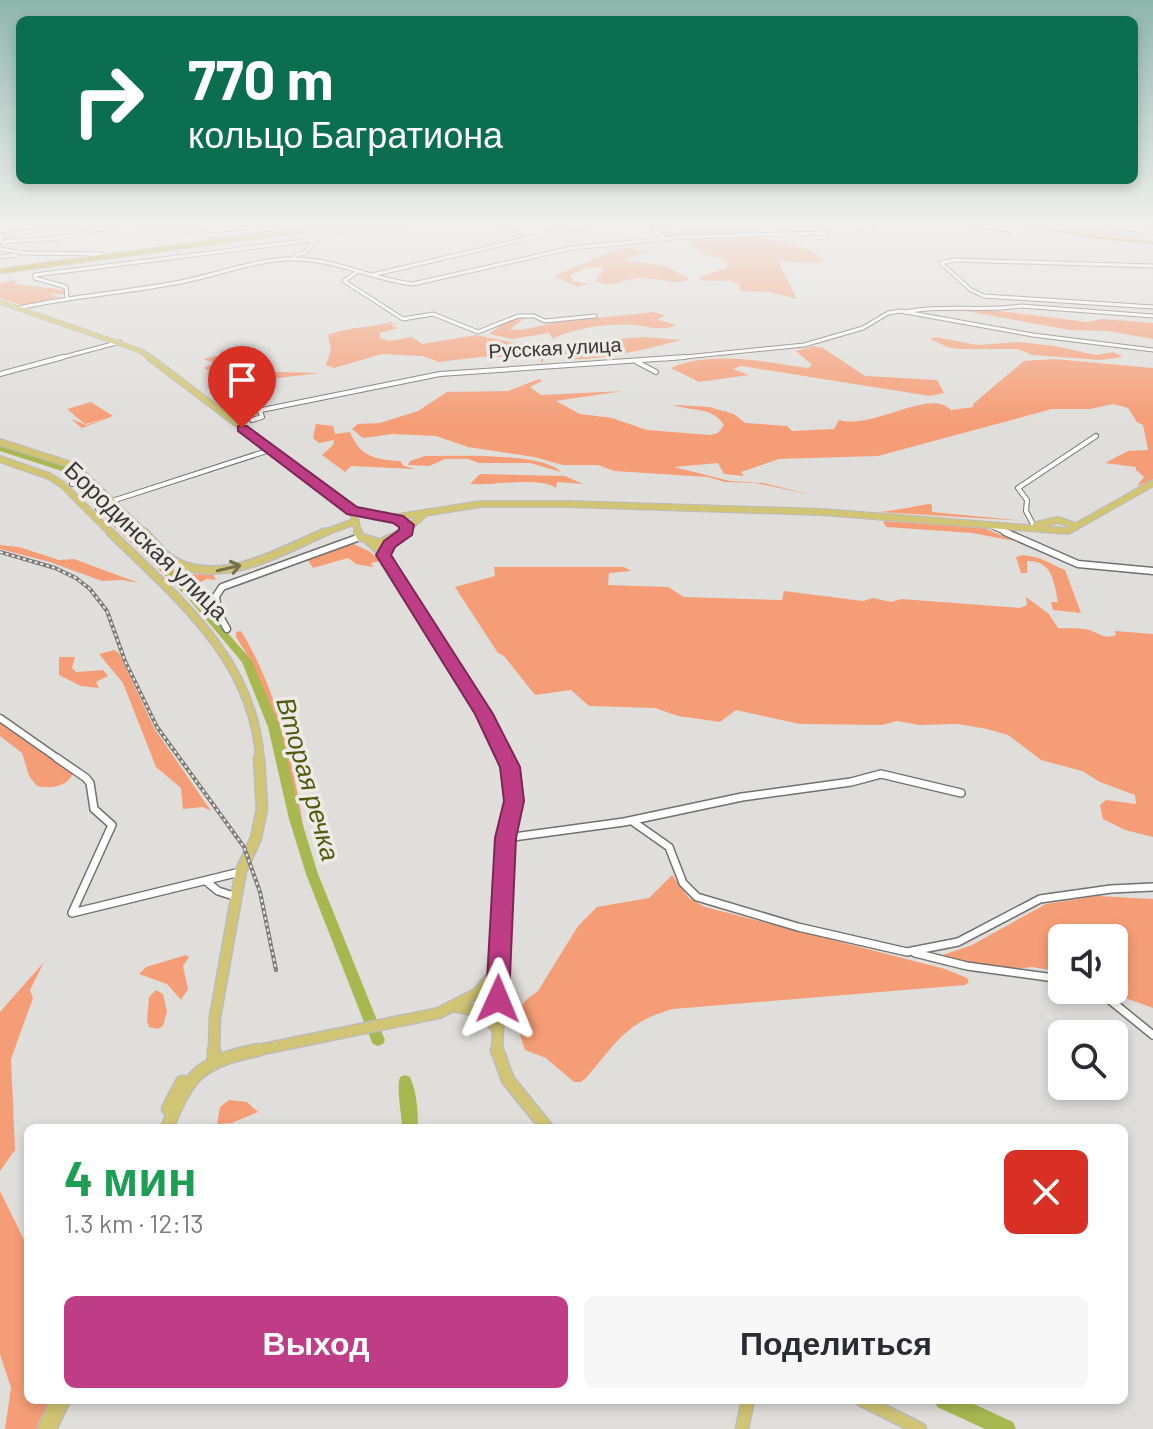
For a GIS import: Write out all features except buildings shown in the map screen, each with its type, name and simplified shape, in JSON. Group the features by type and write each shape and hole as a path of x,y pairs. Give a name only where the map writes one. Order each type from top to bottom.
{"main road":[{"path":"0,302 120,342 152,359 352,511 382,518 423,515 481,504 568,504 758,508 1068,531 1074,529 1073,525 1109,510 1153,483"},
{"name":"Бородинская улица","path":"0,442 72,464 174,561 205,571 237,567 358,529 364,523 382,518"},
{"name":"Бородинская улица","path":"0,459 51,476 63,485 177,595 225,652 251,708 262,764 260,824 241,871 215,1017 214,1058"},
{"path":"352,511 358,529 384,555 507,756 514,801 506,838 498,969 499,1066 504,1078 544,1124"},
{"path":"384,555 423,515"},
{"path":"392,518 402,522 407,529"},
{"path":"369,541 396,540"},
{"path":"166,1124 183,1089 199,1069 214,1058 432,1016 478,993 498,969"},
{"path":"457,1006 482,1012 497,1028"},
{"path":"44,1429 55,1404"},
{"path":"50,1429 62,1404"},
{"path":"742,1429 747,1404"},
{"path":"870,1404 920,1429"}],"street":[{"path":"66,290 67,297"},
{"path":"19,308 67,297 127,290"},
{"path":"357,290 395,316 406,319 433,314 478,332 518,316 545,321 595,316"},
{"path":"971,290 974,293 1082,304 1153,307"},
{"name":"Русская улица","path":"227,417 440,374 637,362 815,343 863,328 891,312 930,307 1003,309 1021,306 1153,316"},
{"path":"905,312 1024,333 1151,349"},
{"path":"0,374 120,342"},
{"path":"637,362 656,372"},
{"path":"252,420 262,417 260,410"},
{"path":"1031,527 1026,511 1027,500 1018,488 1096,436"},
{"path":"98,509 270,450"},
{"path":"72,484 89,479"},
{"path":"987,524 1078,564 1153,571"},
{"path":"227,629 218,613 216,596 222,587 358,529"},
{"path":"0,718 86,778 90,783 94,809 112,825 72,913 241,871"},
{"path":"506,838 632,821 742,797 851,782 881,774 961,793"},
{"path":"632,821 669,847 683,883 697,897 798,927 967,966 1048,977"},
{"path":"206,881 218,891 238,897"},
{"path":"907,952 958,942 1040,899 1111,889 1153,887"},
{"path":"1115,1004 1153,1035"}],"shaded area":[{"path":"0,290 66,290 66,295 47,293 58,297 24,306 0,298"},
{"path":"792,290 797,299 770,292 739,291"},
{"path":"985,309 1087,322 1102,319 1153,323 1153,339 1108,331 1070,330 960,310"},
{"path":"653,312 665,315 658,320 677,325 660,328 602,326 581,329 553,339 549,333 512,339 489,334 520,318 525,318 510,329"},
{"path":"391,322 382,327 398,323 392,326 398,328 380,333 380,338 389,341 412,337 422,344 476,335 515,343 548,344 542,364 539,357 480,357 439,362 423,356 382,354 334,368 326,365 331,350 328,335"},
{"path":"644,337 681,340 597,358 554,355 555,346 559,343"},
{"path":"936,337 977,345 1019,342 1096,355 1113,352 1123,357 1100,360 1033,355 1017,349 958,349 930,339"},
{"path":"813,346 823,348 865,376 937,380 944,393 930,396 741,366 733,369 749,375 699,382 671,368 721,359 808,368 812,365 796,351"},
{"path":"216,356 240,379 255,375 242,364 258,360 251,364 276,372 320,373 254,381 243,387 225,386 204,368 214,363 203,359"},
{"path":"1054,359 1153,368 1153,480 1137,486 1144,477 1136,467 1105,463 1128,451 1148,450 1143,425 1137,422 1128,408 1113,404 1090,409 1052,409 878,456 779,459 741,472 744,476 724,474 718,463 674,467 730,481 763,483 812,495 756,483 725,482 708,477 614,471 598,465 563,465 534,457 468,447 436,436 392,434 363,438 352,429 358,424 380,423 418,411 447,392 508,391 539,379 542,381 530,387 541,395 623,391 556,401 580,414 612,418 647,430 710,435 718,433 724,425 708,412 673,405 709,407 734,414 745,423 787,426 792,431 834,429 839,420 868,419 929,403 942,404 951,410 973,407 1024,361"},
{"path":"91,402 113,416 82,428 71,419 86,425 104,419 85,424 67,409"},
{"path":"316,424 333,426 335,434 350,432 359,447 370,456 400,461 404,466 415,469 351,466 345,472 322,455 334,440 319,443 313,438"},
{"path":"425,456 517,458 536,461 561,472 530,463 479,463 468,459 445,459 429,466 408,465 410,461"},
{"path":"480,474 565,476 583,484 557,482 556,488 549,484 527,482 470,484"},
{"path":"932,505 932,512 1027,521 879,512"},
{"path":"116,510 174,565 171,568 192,574 213,574 216,580 207,579 181,591 101,514"},
{"path":"883,521 984,528 1015,541 972,533 886,527"},
{"path":"349,542 369,551 381,561 371,563 373,567 356,564 348,558 313,568 306,557"},
{"path":"0,545 19,547 59,560 74,559 139,583 102,581 50,562 0,549"},
{"path":"1023,555 1065,570 1081,613 1053,610 1051,602 1058,602 1050,573 1042,564 1027,561 1027,573 1021,573 1016,557"},
{"path":"494,567 624,567 631,571 609,573 608,585 668,587 684,597 782,600 784,591 863,601 873,598 891,602 901,599 1020,608 1027,605 1026,597 1049,614 1058,628 1084,629 1106,637 1116,635 1115,631 1153,634 1153,837 1125,830 1103,819 1100,805 1106,800 1136,804 1135,795 1100,782 1082,771 1041,760 1008,735 987,729 958,724 919,725 897,721 882,725 800,724 736,710 720,722 678,716 655,708 589,706 571,690 535,695 504,656 498,653 455,587 495,576"},
{"path":"241,631 275,704 305,836 302,836 271,708 236,637 236,632"},
{"path":"114,650 119,653 154,728 211,811 203,807 183,809 181,788 156,767 123,683 99,654"},
{"path":"59,657 75,657 72,668 76,672 103,670 108,676 96,682 99,688 81,686 59,675"},
{"path":"0,722 73,774 70,778 58,786 37,786 29,776 22,753 0,736"},
{"path":"672,875 689,898 705,907 945,969 967,978 969,982 965,985 673,1009 633,1027 587,1077 581,1082 574,1082 546,1058 525,1050 520,1035 520,1008 538,991 578,926 597,907 649,898"},
{"path":"1097,896 1153,899 1153,1008 1128,999 1128,924 1048,924 1048,970 1032,967 1000,971 940,956 972,945 1046,904"},
{"path":"186,955 189,957 183,966 188,989 181,1000 167,984 139,974 146,967"},
{"path":"44,962 30,990 33,998 11,1059 15,1150 0,1171 0,1012"},
{"path":"156,990 163,994 167,1011 163,1026 158,1029 149,1027 147,1021 149,997"},
{"path":"229,1100 247,1102 258,1112 232,1123 217,1124 220,1107"},
{"path":"0,1191 24,1240 24,1404 47,1404 36,1429 5,1429 11,1388 0,1354"}],"waterway":[{"name":"Вторая речка","path":"0,448 65,469 190,595 247,661 274,727 295,819 312,874 378,1040"},
{"name":"Вторая речка","path":"405,1082 410,1124"},
{"name":"Вторая речка","path":"953,1404 1006,1429"}],"railway":[{"path":"0,552 55,568 76,578 90,589 107,611 125,661 157,727 244,847 260,892 276,970"}],"route":[{"path":"242,428 352,511 398,519 407,525 406,532 389,544 384,555 503,747 513,782 514,801 506,838 499,934 498,999"}]}
